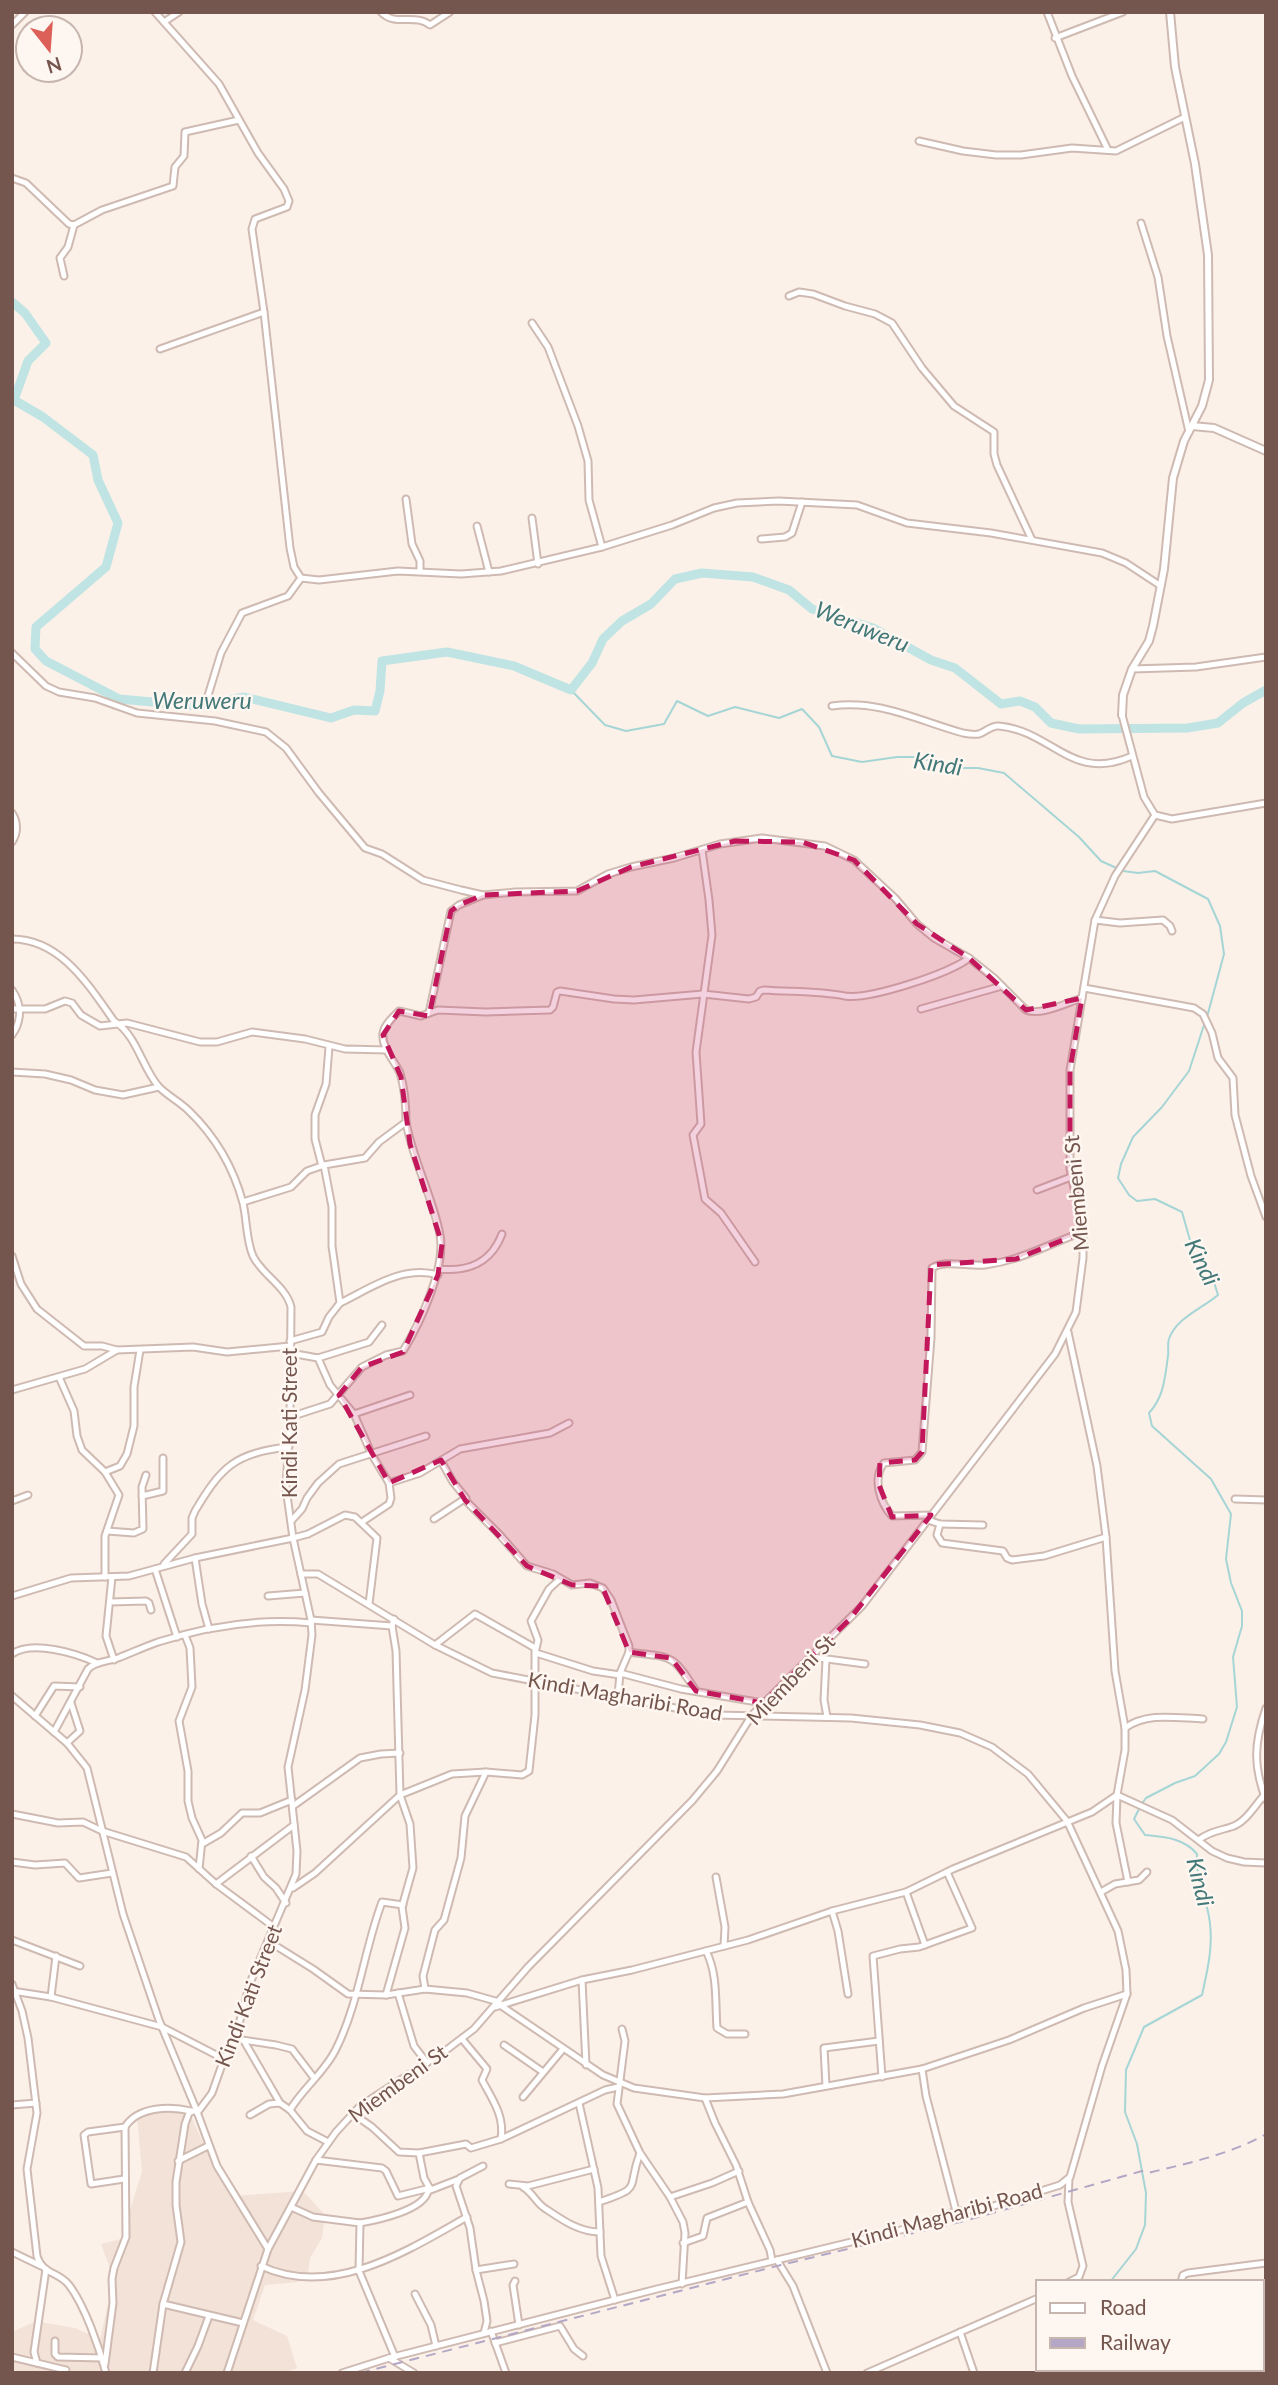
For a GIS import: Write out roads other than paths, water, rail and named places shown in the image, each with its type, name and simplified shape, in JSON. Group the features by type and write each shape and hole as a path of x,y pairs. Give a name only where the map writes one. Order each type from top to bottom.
{"street":[{"path":"12,25 25,12"},
{"path":"155,12 214,77 289,201 287,207 259,217 253,223 290,548 294,567 301,578"},
{"path":"164,22 179,12"},
{"path":"381,12 392,20 420,19 430,25 450,12"},
{"path":"1047,12 1055,38 1108,150"},
{"path":"1055,38 1123,12"},
{"path":"1170,12 1175,67 1202,205 1209,298 1209,380 1202,406 1190,429 1173,478 1161,586 1149,641 1132,669 1123,695 1122,715 1144,797 1155,815 1172,819 1266,803"},
{"path":"919,141 962,151 996,155 1021,155 1072,148 1124,149 1185,117"},
{"path":"64,276 60,258 68,247 74,225 102,211 173,186 176,167 184,156 184,132 239,120"},
{"path":"12,178 26,183 74,225"},
{"path":"1141,223 1158,277 1167,336 1190,429"},
{"path":"789,296 799,292 813,293 875,314 892,323 922,368 954,406 994,432 997,465 1032,540"},
{"path":"160,349 264,312"},
{"path":"532,323 548,347 578,426 588,461 589,500 602,547"},
{"path":"1190,429 1214,428 1266,451"},
{"path":"406,499 412,544 420,563 420,571"},
{"path":"301,578 319,580 377,572 461,574 538,564 672,525 714,508 761,501 857,505 907,523 1032,540 1115,558 1161,586"},
{"path":"761,539 785,537 792,533 802,502"},
{"path":"532,518 538,564"},
{"path":"477,526 489,572"},
{"path":"207,699 221,653 242,613 291,594 301,578"},
{"path":"12,653 46,686 59,692 95,698 137,713 215,722 266,732 286,748 365,849 386,857 423,880 483,895"},
{"path":"1132,669 1196,667 1266,657"},
{"path":"832,706 865,704 883,707 963,733 976,734 999,726 1031,734 1072,760 1085,763 1112,763 1132,756"},
{"path":"12,813 16,832 12,842"},
{"name":"Miembeni St","path":"227,2373 268,2249 328,2142 352,2113 462,2039 498,2005 528,1967 708,1784 752,1716 862,1606 1055,1354 1076,1312 1081,1278 1083,1232 1071,1177 1070,1070 1095,920 1124,860 1155,815"},
{"path":"429,1013 451,911 459,905 483,895 515,891 578,891 608,874 720,844 762,838 802,842 838,851 854,860 895,898 925,931 969,958 1018,1003 1032,1012 1082,998"},
{"path":"702,850 712,920 696,1052 701,1124 693,1135 704,1197 721,1213 755,1262"},
{"path":"1095,920 1120,923 1163,920 1172,931"},
{"path":"12,1072 44,1074 71,1080 96,1090 123,1095 159,1087 143,1058 85,980 64,960 33,941 13,941"},
{"path":"290,1417 323,1408 339,1395 362,1367 386,1355 400,1353 405,1348 438,1272 440,1235 410,1144 401,1077 387,1050 383,1031 399,1011 415,1016 446,1010 486,1013 550,1010 554,1007 557,992 560,990 601,998 634,1000 703,994 749,999 764,990 851,995 906,985 949,970 969,958"},
{"path":"921,1009 1002,986"},
{"path":"1084,988 1194,1008 1203,1013 1212,1032 1218,1058 1233,1078 1232,1096 1237,1122 1251,1176 1266,1217"},
{"path":"12,990 20,1010 18,1025 12,1035"},
{"path":"12,1009 48,1009 65,1001 72,1003 79,1013 96,1025 104,1027 127,1023 200,1042 217,1042 252,1032 305,1039 330,1046 387,1050"},
{"path":"330,1046 327,1084 315,1115 315,1139 332,1207 332,1246 340,1303"},
{"name":"Kindi Kati Street","path":"153,2373 163,2304 181,2242 176,2205 178,2161 185,2123 212,2093 224,2059 235,2039 250,1983 292,1889 297,1864 288,1768 310,1662 311,1621 293,1538 286,1488 290,1417 290,1301 252,1253 243,1202 225,1154 212,1135 187,1109 159,1087"},
{"path":"243,1202 291,1187 304,1172 365,1158 379,1142 406,1122"},
{"path":"1037,1190 1071,1177"},
{"path":"983,1525 940,1524 930,1518 892,1516 879,1497 880,1470 884,1463 915,1460 922,1452 931,1338 932,1268 939,1265 972,1266 1016,1259 1055,1241 1083,1232"},
{"path":"12,1256 21,1284 37,1309 84,1346 102,1346 117,1350 193,1347 227,1352 290,1347 322,1332 340,1303 401,1273 454,1271 475,1266 490,1255 502,1234"},
{"path":"290,1347 318,1358 369,1342 382,1325"},
{"path":"1068,1332 1097,1466 1106,1537 1114,1662 1125,1728 1116,1822 1128,1882"},
{"path":"13,1389 94,1365 117,1350"},
{"path":"105,1472 123,1463 128,1450 134,1426 134,1387 140,1350"},
{"path":"318,1358 330,1385 354,1414 372,1455 389,1483 389,1504 362,1522"},
{"path":"59,1377 74,1411 82,1450 105,1472 119,1495 107,1531 105,1577"},
{"path":"354,1414 410,1395"},
{"path":"389,1483 411,1477 467,1447 550,1433 569,1423"},
{"path":"292,1520 318,1483 333,1468 345,1461 372,1455 426,1436"},
{"path":"163,1566 192,1534 191,1523 195,1511 225,1469 250,1453 289,1447"},
{"path":"142,1496 163,1491 163,1458"},
{"path":"441,1461 453,1482 465,1495 464,1500 527,1566 572,1585 592,1583 603,1588 611,1600 629,1646 620,1674 618,1696"},
{"path":"107,1531 134,1533 143,1529 142,1496 146,1475"},
{"path":"12,1501 28,1496"},
{"path":"1235,1499 1266,1500"},
{"path":"433,1520 464,1500"},
{"path":"12,1596 71,1578 136,1575 195,1558 293,1538 308,1534 345,1515 362,1522 378,1541 369,1604"},
{"path":"940,1524 937,1535 942,1543 1003,1551 1007,1558 1012,1560 1044,1556 1106,1537"},
{"path":"195,1558 209,1629"},
{"path":"155,1569 177,1637"},
{"name":"Kindi Magharibi Road","path":"301,1574 318,1574 369,1604 393,1622 479,1668 534,1682 712,1715 827,1717 920,1726 975,1738 992,1747 1028,1774 1067,1821 1118,1931 1126,1970 1127,1994 1102,2066 1070,2177 1054,2188 995,2206 956,2211 913,2227 488,2332 342,2373"},
{"path":"112,1577 106,1641 114,1660"},
{"path":"292,1889 315,1873 400,1795 452,1774 486,1772 522,1775 529,1771 535,1715 534,1682 538,1640 531,1621 549,1589 560,1579"},
{"path":"268,1596 305,1592"},
{"path":"110,1602 146,1601 151,1610"},
{"path":"435,1646 475,1614 536,1651 593,1671 763,1703"},
{"path":"54,1731 88,1669 97,1663 114,1660 138,1649 209,1629 252,1621 393,1622 401,1754 400,1795 410,1824 413,1847 411,1879 403,1905 405,1927 386,1995"},
{"path":"186,1635 190,1648 192,1687 179,1721 188,1771 188,1801 202,1844 199,1869"},
{"path":"12,1654 28,1648 55,1650 76,1654 97,1663"},
{"path":"629,1652 671,1658 677,1662 696,1691"},
{"path":"812,1657 865,1664"},
{"path":"826,1660 824,1700 827,1717"},
{"path":"36,1716 54,1686 80,1687"},
{"path":"12,1696 67,1743 87,1768 122,1914 162,2027 224,2182 268,2249"},
{"path":"67,1743 80,1731 71,1703"},
{"path":"1200,1839 1215,1830 1239,1823 1265,1798 1256,1770 1255,1754 1266,1708"},
{"path":"1125,1728 1140,1719 1150,1717 1203,1719"},
{"path":"202,1844 221,1833 242,1813 260,1813 292,1803 360,1758 401,1754"},
{"path":"425,1989 423,1976 435,1930 444,1920 461,1858 465,1816 486,1772"},
{"path":"498,2005 582,1980 748,1940 832,1911 906,1892 947,1872 1093,1812 1117,1795"},
{"path":"1117,1795 1153,1810 1200,1839 1212,1851 1235,1860 1265,1861"},
{"path":"13,1813 58,1823 83,1822 98,1816"},
{"path":"83,1822 102,1831 186,1857 216,1884 274,1927"},
{"path":"216,1884 295,1825"},
{"path":"251,1856 264,1877 286,1903"},
{"path":"12,1862 40,1865 65,1863 79,1878 112,1873"},
{"path":"882,2077 873,1956 925,1945 972,1928 947,1872"},
{"path":"1101,1892 1115,1884 1142,1879 1147,1872"},
{"path":"716,1877 725,1927 724,1946"},
{"path":"906,1892 925,1945"},
{"path":"290,2110 336,2050 356,1994 382,1902 403,1905"},
{"path":"832,1911 849,1994"},
{"path":"12,1940 80,1966"},
{"path":"268,1941 345,1993 386,1995 425,1989 467,1993 498,2005 619,2085 705,2098 783,2094 922,2069 1009,2040 1084,2008 1127,1994"},
{"path":"706,1951 711,1961 717,1998 717,2028 727,2034 745,2034"},
{"path":"51,1997 56,1955"},
{"path":"582,1980 586,2065"},
{"path":"12,1984 22,2011 30,2048 36,2103 36,2125 27,2169 34,2241 44,2268 34,2352 37,2363"},
{"path":"13,1991 51,1997 162,2027 224,2059"},
{"path":"398,1993 414,2046 427,2063"},
{"path":"622,2029 625,2041 617,2099 619,2108 640,2153 670,2197 684,2226 682,2284"},
{"path":"235,2039 292,2049 314,2078"},
{"path":"462,2039 487,2069 482,2080 498,2111 502,2127 500,2139"},
{"path":"244,2041 280,2104 290,2110 307,2131 328,2142"},
{"path":"826,2087 824,2048 879,2041"},
{"path":"504,2045 543,2072"},
{"path":"523,2097 563,2049"},
{"path":"922,2069 926,2096 956,2211"},
{"path":"352,2113 372,2127 396,2151 419,2153 466,2144 471,2148 500,2139 619,2085"},
{"path":"705,2098 774,2261 793,2286 827,2373"},
{"path":"12,2105 36,2103"},
{"path":"579,2103 587,2129 599,2202 601,2256 615,2300"},
{"path":"250,2115 269,2104 280,2104"},
{"path":"124,2179 91,2184 85,2135 88,2132 125,2127 136,2116 160,2109 195,2111"},
{"path":"105,2370 113,2303 112,2279 126,2237 125,2127"},
{"path":"178,2161 208,2146"},
{"path":"419,2153 424,2178 430,2189"},
{"path":"599,2202 631,2188 640,2153"},
{"path":"316,2160 382,2168 398,2196 460,2179 483,2166"},
{"path":"509,2185 523,2186 558,2180 594,2169"},
{"path":"670,2197 738,2171"},
{"path":"1070,2177 1069,2208 1083,2266 1079,2279"},
{"path":"460,2179 456,2186 467,2217 488,2332 506,2373"},
{"path":"523,2186 542,2206 561,2219 583,2231 600,2232"},
{"path":"290,2207 313,2217 360,2223 417,2206 424,2201 430,2189"},
{"path":"683,2243 703,2236 706,2218 748,2202"},
{"path":"261,2266 273,2271 301,2275 359,2271 387,2260 467,2217"},
{"path":"360,2223 359,2271 392,2357 414,2373"},
{"path":"12,2252 44,2268 69,2286 103,2358 105,2370"},
{"path":"1182,2280 1183,2275 1188,2273 1266,2263"},
{"path":"476,2270 514,2264"},
{"path":"515,2281 513,2285 519,2325"},
{"path":"415,2294 431,2325 436,2346"},
{"path":"868,2373 1036,2299"},
{"path":"163,2304 243,2323"},
{"path":"185,2373 209,2316"},
{"path":"495,2343 560,2326 573,2347 583,2356"},
{"path":"960,2332 974,2373"},
{"path":"55,2341 55,2354 58,2357 103,2358"},
{"path":"13,2359 66,2370"},
{"path":"42,2373 46,2365"}],"waterway":[{"name":"Weruweru","path":"12,302 25,313 46,343 28,361 14,400 43,417 93,455 98,480 118,523 106,567 36,627 35,649 46,661 119,699 198,706 244,697 331,718 354,710 375,711 380,691 382,661 447,652 514,666 571,690 592,663 603,639 622,621 651,604 675,579 702,573 753,577 789,590 812,609 873,628 931,660 955,668 1001,704 1020,701 1035,707 1051,723 1079,729 1187,728 1218,723 1243,703 1266,690"},
{"name":"Kindi","path":"571,690 605,725 626,731 664,724 677,701 708,716 735,707 779,718 802,709 819,727 832,756 862,762 919,757 949,768 978,768 1004,773 1079,837 1101,861 1123,871 1155,871 1208,899 1220,926 1224,954 1207,1017"},
{"name":"Kindi","path":"1112,2280 1136,2249 1145,2225 1146,2193 1137,2144 1125,2112 1126,2070 1144,2027 1202,1995 1211,1942 1209,1915 1198,1873 1197,1854 1180,1841 1145,1835 1134,1819 1146,1798 1195,1776 1219,1754 1226,1742 1237,1707 1233,1657 1242,1626 1242,1611 1231,1583 1226,1559 1231,1514 1211,1479 1152,1426 1149,1413 1163,1386 1168,1341 1172,1332 1184,1319 1218,1295 1213,1279 1195,1258 1182,1212 1155,1199 1137,1201 1129,1195 1118,1178 1133,1137 1162,1107 1189,1071 1205,1022"}],"railway":[{"path":"360,2373 964,2221 1142,2171 1148,2173 1193,2162 1238,2148 1266,2134"}]}
